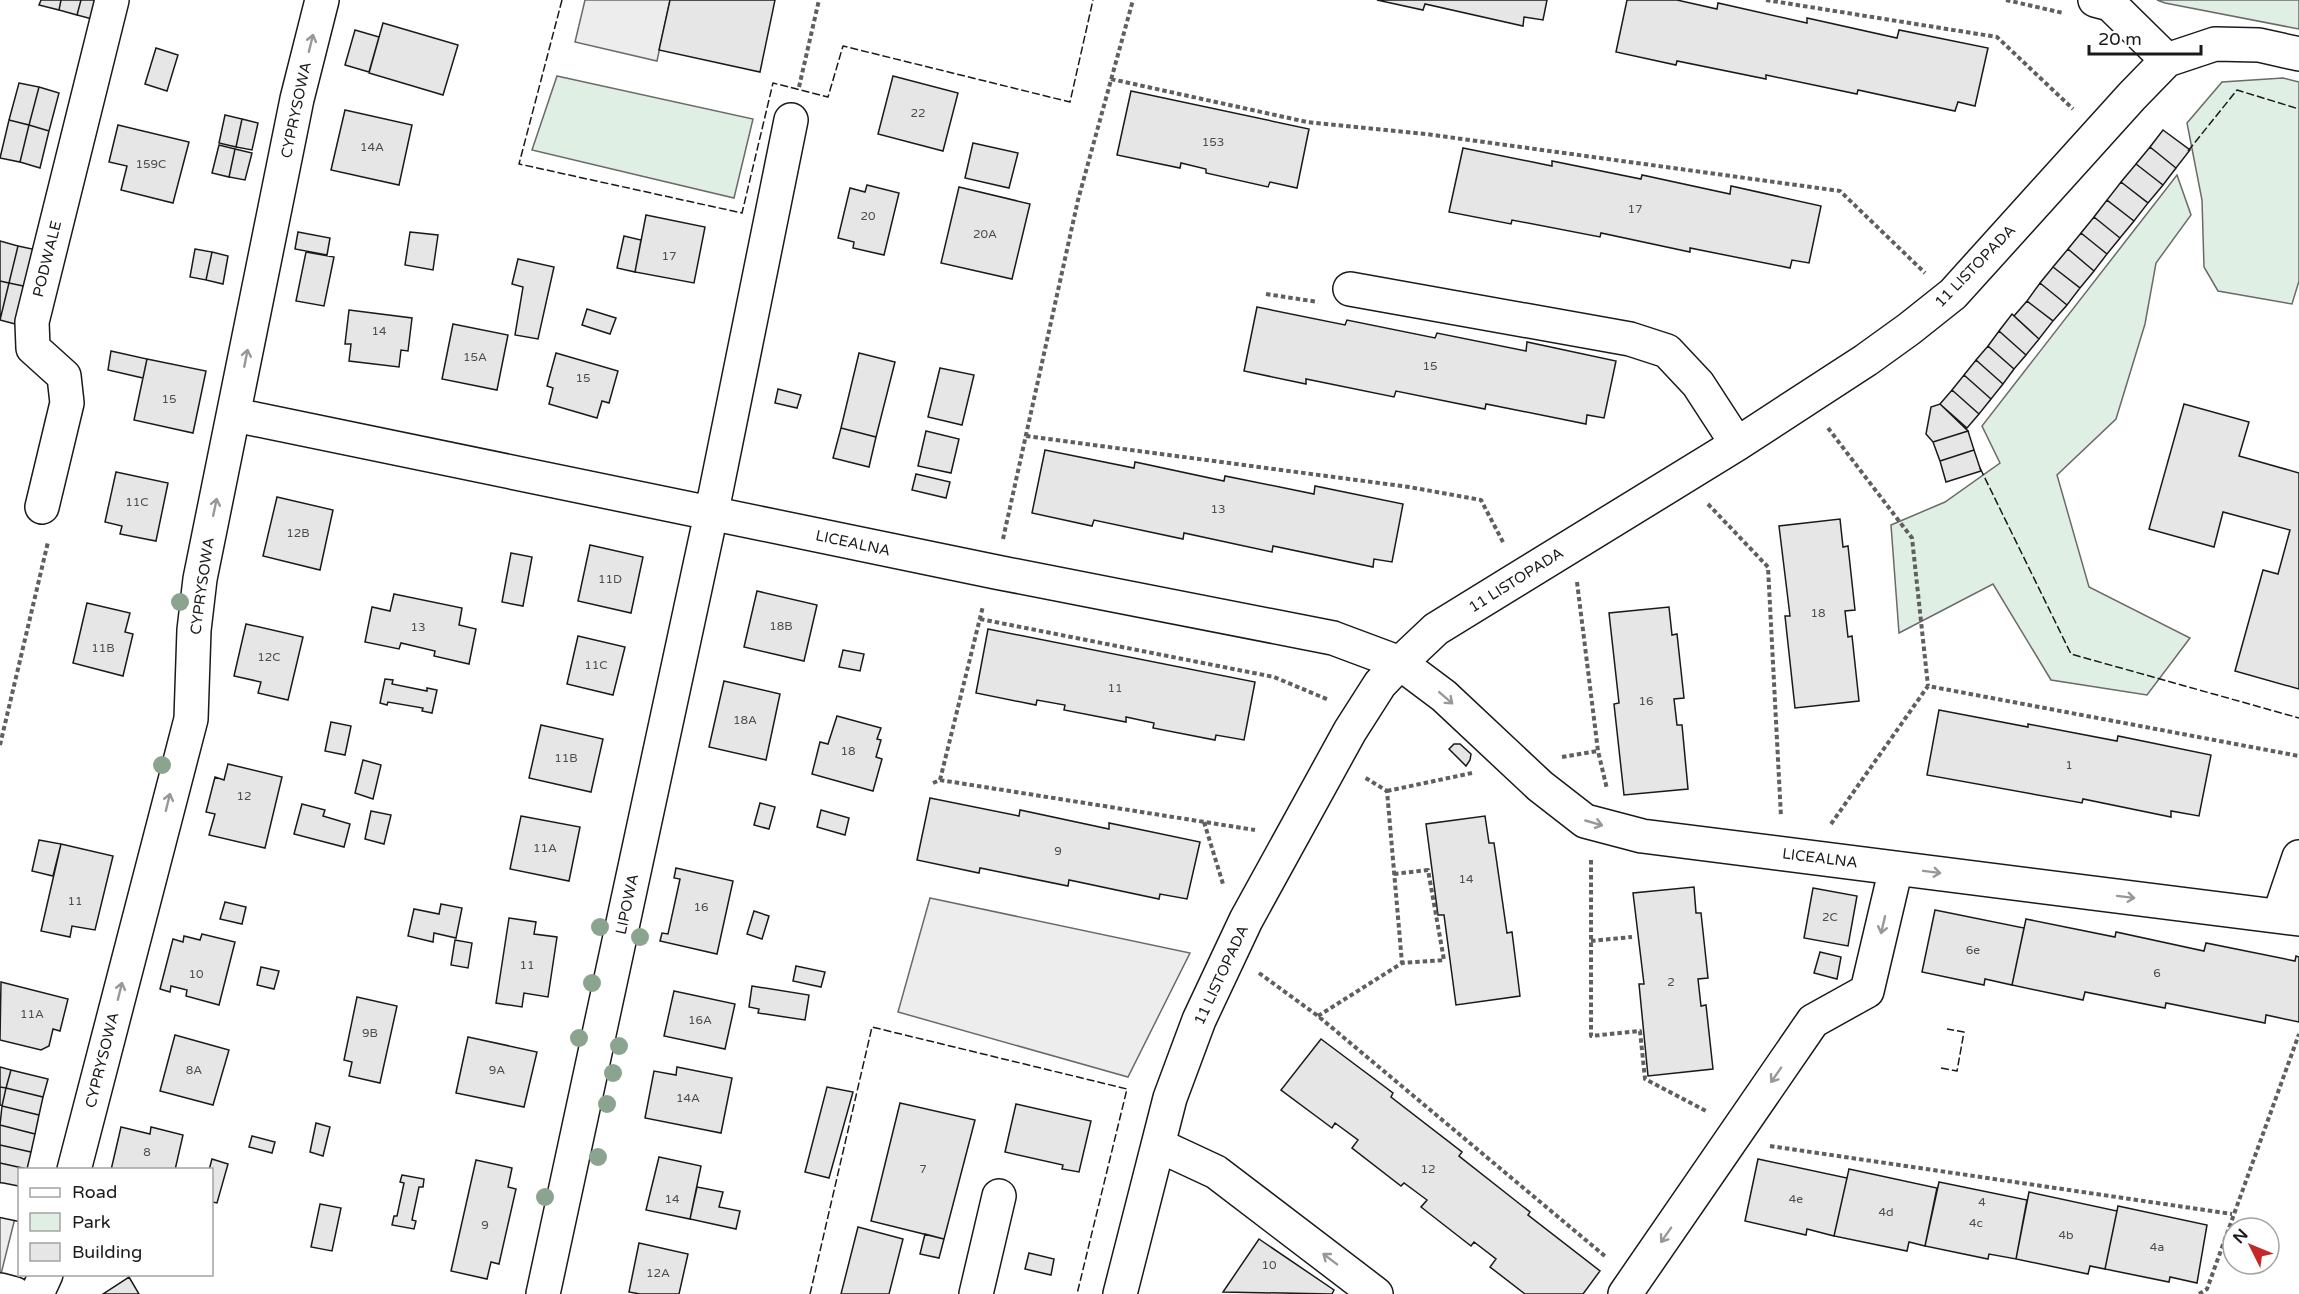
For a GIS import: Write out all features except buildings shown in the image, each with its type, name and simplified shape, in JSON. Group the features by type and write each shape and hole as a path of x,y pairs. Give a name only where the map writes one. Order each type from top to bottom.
{"street":[{"name":"PODWALE","path":"42,507 67,403 64,376 33,348 32,322 112,0"},
{"name":"CYPRYSOWA","path":"75,1168 191,719 194,630 200,579 235,415 297,99 322,0"},
{"path":"2081,7 2110,4 2167,60 2215,44 2259,45 2299,54"},
{"name":"11 LISTOPADA","path":"1120,1294 1170,1098 1199,1020 1246,920 1350,731 1380,684 1436,629 1737,444 1866,360 1953,294 2167,60"},
{"name":"LIPOWA","path":"543,1294 711,514 795,104"},
{"path":"1350,290 1630,339 1667,351 1698,384 1737,444"},
{"name":"LICEALNA","path":"235,415 711,514 990,586 1333,638 1400,663 1444,696 1540,786 1585,821 1642,836 2289,918"},
{"path":"2289,918 2299,857"},
{"path":"1625,1294 1813,1021 1868,991 1896,868"},
{"path":"1158,1145 1216,1172 1376,1294"},
{"path":"976,1294 999,1196"},
{"path":"0,1200 18,1204"},
{"path":"37,1294 46,1276"},
{"path":"0,1290 15,1294"}],"path":[{"path":"795,104 819,0"},
{"path":"940,780 1026,436 1078,200 1133,0"},
{"path":"1766,0 1997,38 2080,115"},
{"path":"2006,0 2081,7"},
{"path":"1111,80 1307,122 1426,134 1840,192 1932,280"},
{"path":"1826,425 1912,538 1928,686 1830,826"},
{"path":"1026,436 1409,487 1480,500 1505,546"},
{"path":"1707,502 1768,567 1782,819"},
{"path":"0,745 51,526 42,507"},
{"path":"1577,581 1598,751 1608,796"},
{"path":"980,619 1274,677 1336,703"},
{"path":"1928,686 2299,756"},
{"path":"1356,772 1388,791 1402,963"},
{"path":"933,783 940,780 1253,829"},
{"path":"1204,822 1226,894"},
{"path":"1591,854 1591,1036 1640,1031 1645,1079 1709,1113"},
{"path":"1318,1016 1402,963 1444,960 1428,870 1394,874"},
{"path":"1591,941 1632,937"},
{"path":"1251,967 1318,1016 1610,1260"},
{"path":"2199,1294 2207,1289 2232,1214 2299,1034"},
{"path":"1761,1144 2232,1214"}],"green space":[{"path":"2157,0 2299,0 2299,29 2165,3"},
{"path":"557,76 753,119 734,198 532,150"},
{"path":"2283,78 2299,82 2299,281 2292,304 2218,291 2204,267 2202,200 2187,123 2222,82"},
{"path":"2177,175 2191,215 2156,263 2145,324 2116,419 2057,475 2089,587 2190,638 2147,695 2051,680 1993,584 1899,633 1891,525 1945,502 2000,463 1982,426"}],"shaded area":[{"path":"585,0 670,0 657,61 575,42"},
{"path":"930,898 1190,953 1128,1077 898,1012"},
{"path":"0,1215 15,1218 1,1274 0,1274"}],"fence":[{"path":"562,0 519,164 742,213 773,83 828,97 843,46 1070,102 1093,0"},
{"path":"2188,151 2237,90 2299,109"},
{"path":"1980,468 2071,654 2299,718"},
{"path":"810,1294 872,1027 1127,1089 1077,1294"},
{"path":"1941,1068 1957,1071 1964,1032 1947,1029"}]}
